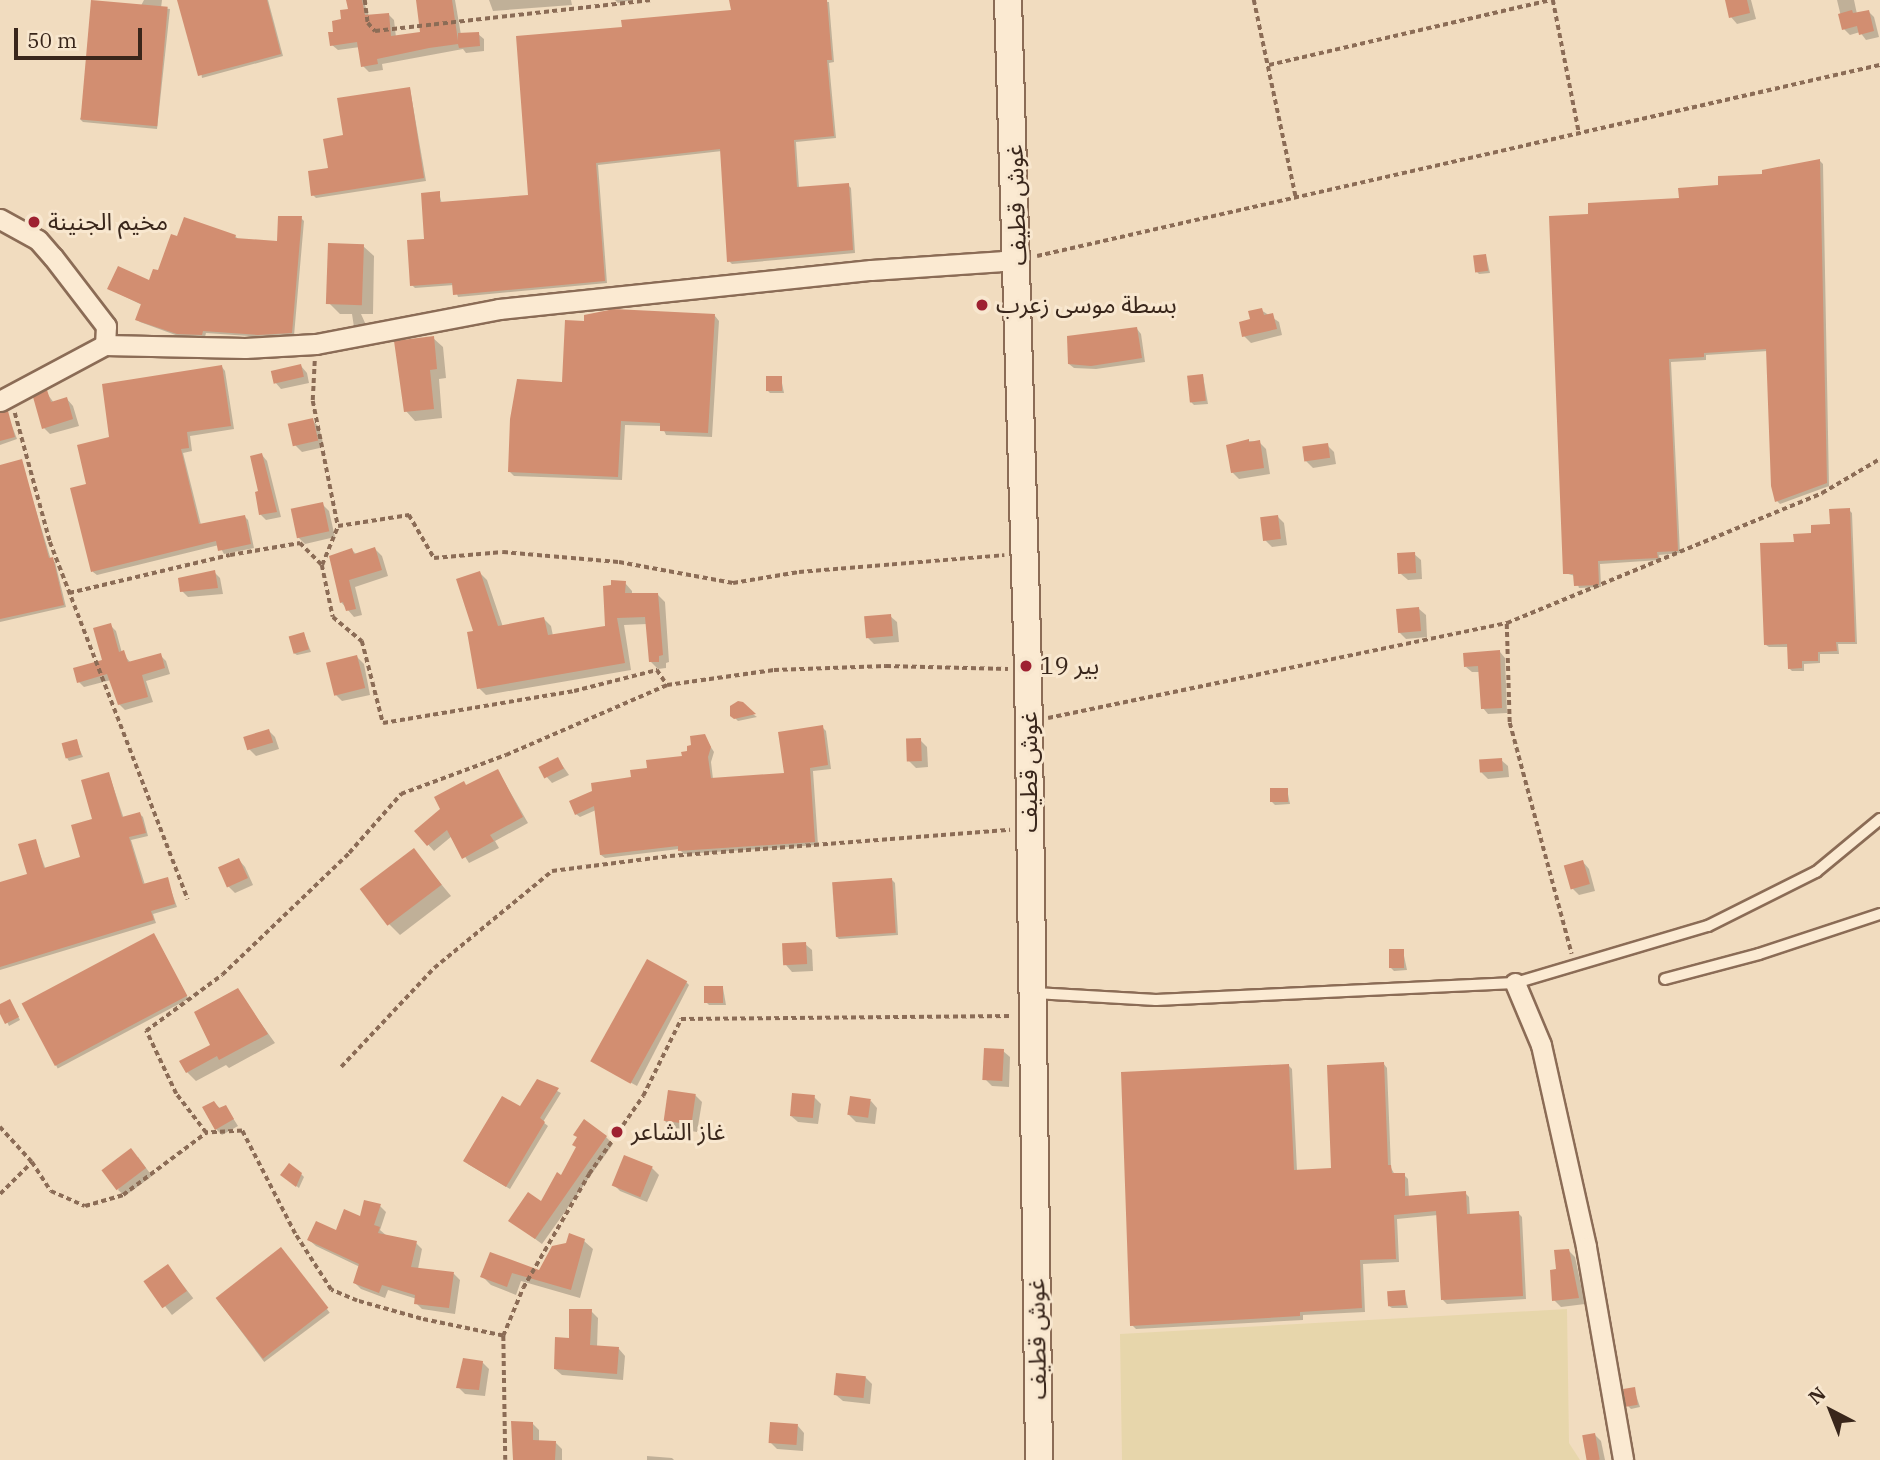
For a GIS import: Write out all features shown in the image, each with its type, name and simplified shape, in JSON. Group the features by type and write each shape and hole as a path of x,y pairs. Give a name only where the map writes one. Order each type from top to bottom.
{"main road":[{"name":"غوش قطيف","path":"1008,0 1018,260 1028,669 1039,1460"}],"street":[{"path":"0,219 38,240 53,257 106,326 105,345"},
{"path":"5,399 105,345 245,348 316,344 499,309 871,270 1018,260"},
{"path":"1514,983 1541,1045 1586,1247 1623,1460"}],"lane":[{"path":"1031,1004 1514,983 1708,926 1816,872 1880,819"},
{"path":"1665,979 1759,954 1880,914"}],"path":[{"path":"365,0 368,23 375,31 651,0"},
{"path":"1254,0 1296,197"},
{"path":"1269,65 1552,0 1579,133"},
{"path":"1018,260 1880,65"},
{"path":"316,344 313,401 338,526 322,565"},
{"path":"5,399 50,542 188,899"},
{"path":"1028,722 1507,623 1822,493 1880,459"},
{"path":"338,526 410,515 434,558 503,552 619,562 733,583 799,572 1024,553"},
{"path":"69,593 230,555 300,543 322,565 333,617 362,641 383,723 574,691 657,670 667,685"},
{"path":"1507,623 1510,723 1576,966"},
{"path":"206,1133 176,1094 146,1031 222,975 349,853 401,794 506,755 667,685 774,670 887,666 1028,669"},
{"path":"341,1067 434,968 552,871 670,856 1029,829"},
{"path":"505,1460 503,1336 523,1288 589,1174 643,1096 681,1019 1031,1004"},
{"path":"0,1127 32,1162 51,1191 85,1206 122,1195 206,1133 242,1131 295,1234 331,1290 421,1319 503,1336"},
{"path":"0,1194 32,1162"}],"shaded area":[{"path":"1567,1309 1569,1443 1580,1460 1122,1460 1120,1334"}],"building":[{"path":"91,0 168,7 157,126 81,120"},
{"path":"177,0 267,0 281,54 198,76"},
{"path":"346,0 362,0 365,15 389,13 391,36 420,32 416,0 452,0 458,41 458,33 479,32 480,46 459,48 458,44 429,48 377,59 378,64 361,67 357,42 330,46 328,32 333,32 332,21 341,19 340,10 348,9"},
{"path":"729,0 827,0 832,60 827,60 834,136 794,140 797,187 849,183 853,250 727,262 720,149 596,163 605,281 453,295 452,283 410,286 407,240 424,239 421,193 440,191 440,202 528,195 516,36 622,27 621,20 731,10"},
{"path":"1725,0 1747,0 1750,13 1729,18"},
{"path":"1852,10 1853,13 1869,10 1874,31 1859,35 1857,26 1842,30 1838,14"},
{"path":"410,87 424,178 311,196 308,171 328,168 323,139 343,135 337,98"},
{"path":"1820,159 1827,483 1775,502 1771,486 1766,349 1704,353 1704,357 1669,359 1678,551 1657,552 1658,558 1598,561 1599,585 1574,586 1573,574 1563,574 1549,216 1588,214 1588,203 1679,198 1678,188 1718,185 1718,176 1762,174 1762,170"},
{"path":"278,216 302,216 292,333 258,335 203,331 202,335 177,334 135,320 141,304 107,289 118,266 149,280 153,269 158,270 171,234 177,236 184,217 236,235 235,238 277,241"},
{"path":"328,243 364,244 362,305 326,304"},
{"path":"1486,254 1488,271 1475,272 1473,256"},
{"path":"1262,308 1264,315 1273,313 1277,329 1242,337 1239,322 1250,319 1248,311"},
{"path":"614,309 715,314 708,433 660,431 660,423 621,421 618,477 508,472 510,419 517,379 562,382 565,320 584,321 584,315"},
{"path":"1137,327 1142,358 1091,366 1068,364 1067,336"},
{"path":"434,336 437,369 430,370 434,409 404,412 394,341"},
{"path":"301,364 304,377 274,384 271,371"},
{"path":"222,365 231,426 187,432 189,448 181,449 199,524 245,515 251,544 218,551 216,541 91,572 70,488 86,484 77,445 109,437 102,384"},
{"path":"1203,374 1206,401 1190,403 1187,376"},
{"path":"766,376 782,376 782,391 766,391"},
{"path":"47,390 51,402 67,397 73,419 42,429 33,397"},
{"path":"8,411 15,437 0,441 0,413"},
{"path":"313,418 318,440 293,446 288,424"},
{"path":"1249,439 1249,442 1260,440 1264,468 1231,473 1226,445"},
{"path":"1328,443 1330,458 1304,461 1302,447"},
{"path":"262,453 277,512 259,515 255,492 258,491 250,456"},
{"path":"22,459 49,558 53,557 64,605 0,619 0,465"},
{"path":"323,502 329,531 297,538 291,509"},
{"path":"1850,508 1855,642 1836,642 1837,651 1818,652 1818,661 1802,661 1802,668 1788,669 1787,644 1764,645 1760,543 1794,542 1793,534 1811,533 1811,525 1830,524 1829,509"},
{"path":"1278,515 1281,539 1263,541 1260,517"},
{"path":"375,547 382,570 349,580 356,609 346,611 343,602 340,603 329,556 352,548 354,554"},
{"path":"1415,552 1416,573 1398,574 1397,553"},
{"path":"215,570 218,588 180,592 178,578"},
{"path":"480,571 498,626 544,617 548,635 605,626 603,586 611,585 611,580 626,581 625,593 658,593 663,655 659,656 659,662 649,662 645,617 617,618 625,663 477,689 467,632 473,631 456,579"},
{"path":"1419,607 1421,631 1398,633 1396,609"},
{"path":"891,614 893,636 866,638 864,616"},
{"path":"111,623 119,652 124,650 128,662 161,653 165,668 142,675 148,697 118,705 107,674 77,683 73,668 102,660 93,628"},
{"path":"304,632 309,649 294,654 289,636"},
{"path":"1500,650 1502,708 1481,709 1478,666 1464,667 1463,653"},
{"path":"357,655 365,688 334,696 326,663"},
{"path":"738,701 743,702 756,714 734,719 730,716 730,706"},
{"path":"823,725 828,765 810,768 815,842 678,851 678,846 600,855 594,806 575,815 569,801 592,791 591,783 631,777 630,770 647,768 646,760 682,756 681,752 687,751 687,746 691,745 690,736 705,734 711,747 708,757 711,778 784,773 778,732"},
{"path":"269,729 273,742 247,750 243,737"},
{"path":"921,738 922,761 907,762 906,739"},
{"path":"77,739 81,754 66,759 62,743"},
{"path":"558,757 564,769 544,779 538,767"},
{"path":"1502,758 1503,771 1480,773 1479,760"},
{"path":"498,769 523,817 490,835 494,841 462,859 447,830 427,846 414,831 440,809 434,797 464,781 466,785"},
{"path":"109,772 122,817 140,812 146,833 129,837 143,884 168,877 175,904 151,911 154,920 0,967 0,882 27,874 18,844 36,839 44,868 80,857 71,825 92,819 81,780"},
{"path":"1270,788 1288,788 1288,802 1270,802"},
{"path":"414,848 442,885 387,926 360,889"},
{"path":"239,858 248,878 227,887 218,867"},
{"path":"1583,860 1590,884 1571,890 1564,866"},
{"path":"892,878 896,933 836,937 832,882"},
{"path":"154,933 187,996 55,1066 22,1003"},
{"path":"806,942 807,964 783,965 782,943"},
{"path":"1389,949 1404,949 1404,968 1389,968"},
{"path":"647,959 687,981 631,1084 590,1061"},
{"path":"704,986 723,986 723,1003 704,1003"},
{"path":"238,988 268,1034 219,1060 217,1056 186,1073 179,1061 210,1045 194,1012"},
{"path":"10,999 19,1017 5,1024 0,1014 0,1004"},
{"path":"984,1048 1004,1049 1002,1081 982,1080"},
{"path":"1384,1062 1388,1165 1391,1165 1392,1173 1405,1173 1405,1196 1466,1191 1467,1214 1519,1211 1523,1296 1441,1300 1436,1211 1394,1215 1396,1259 1360,1260 1362,1308 1300,1312 1300,1316 1130,1326 1121,1072 1289,1064 1294,1170 1331,1168 1327,1065"},
{"path":"537,1079 559,1088 540,1118 545,1122 506,1187 463,1161 502,1096 520,1106"},
{"path":"668,1090 696,1094 691,1125 664,1121"},
{"path":"792,1093 815,1095 813,1118 790,1116"},
{"path":"850,1096 871,1099 868,1118 847,1115"},
{"path":"214,1101 219,1108 226,1105 234,1119 215,1130 202,1107"},
{"path":"584,1119 607,1136 535,1239 508,1221 528,1192 541,1201 557,1172 561,1175 576,1147 572,1145 577,1137 573,1135"},
{"path":"131,1148 146,1168 116,1190 101,1170"},
{"path":"624,1155 653,1167 640,1197 612,1186"},
{"path":"289,1163 302,1173 296,1187 280,1175"},
{"path":"364,1200 381,1204 374,1225 380,1227 378,1233 417,1241 411,1267 454,1272 449,1308 414,1304 415,1295 382,1285 379,1293 353,1283 359,1264 307,1240 316,1221 336,1230 344,1209 360,1216"},
{"path":"569,1233 585,1239 571,1290 512,1273 507,1287 480,1277 490,1252 539,1270 552,1246 566,1243"},
{"path":"281,1247 328,1308 263,1359 216,1298"},
{"path":"1569,1249 1579,1298 1552,1301 1550,1270 1556,1269 1554,1250"},
{"path":"168,1264 187,1291 162,1308 143,1281"},
{"path":"1405,1290 1406,1305 1388,1306 1387,1291"},
{"path":"569,1309 592,1309 590,1345 619,1347 617,1374 554,1369 555,1337 569,1338"},
{"path":"463,1358 483,1361 479,1390 456,1388"},
{"path":"836,1373 866,1376 864,1398 834,1395"},
{"path":"1635,1387 1638,1405 1626,1407 1623,1389"},
{"path":"511,1421 533,1422 533,1440 556,1441 555,1460 513,1460"},
{"path":"770,1422 798,1424 796,1445 769,1443"},
{"path":"1595,1433 1600,1460 1587,1460 1582,1435"}],"place":[{"name":"مخيم الجنينة","path":"34,222"},
{"name":"بسطة موسى زعرب","path":"982,305"},
{"name":"بير 19","path":"1026,666"},
{"name":"غاز الشاعر","path":"617,1132"}]}
